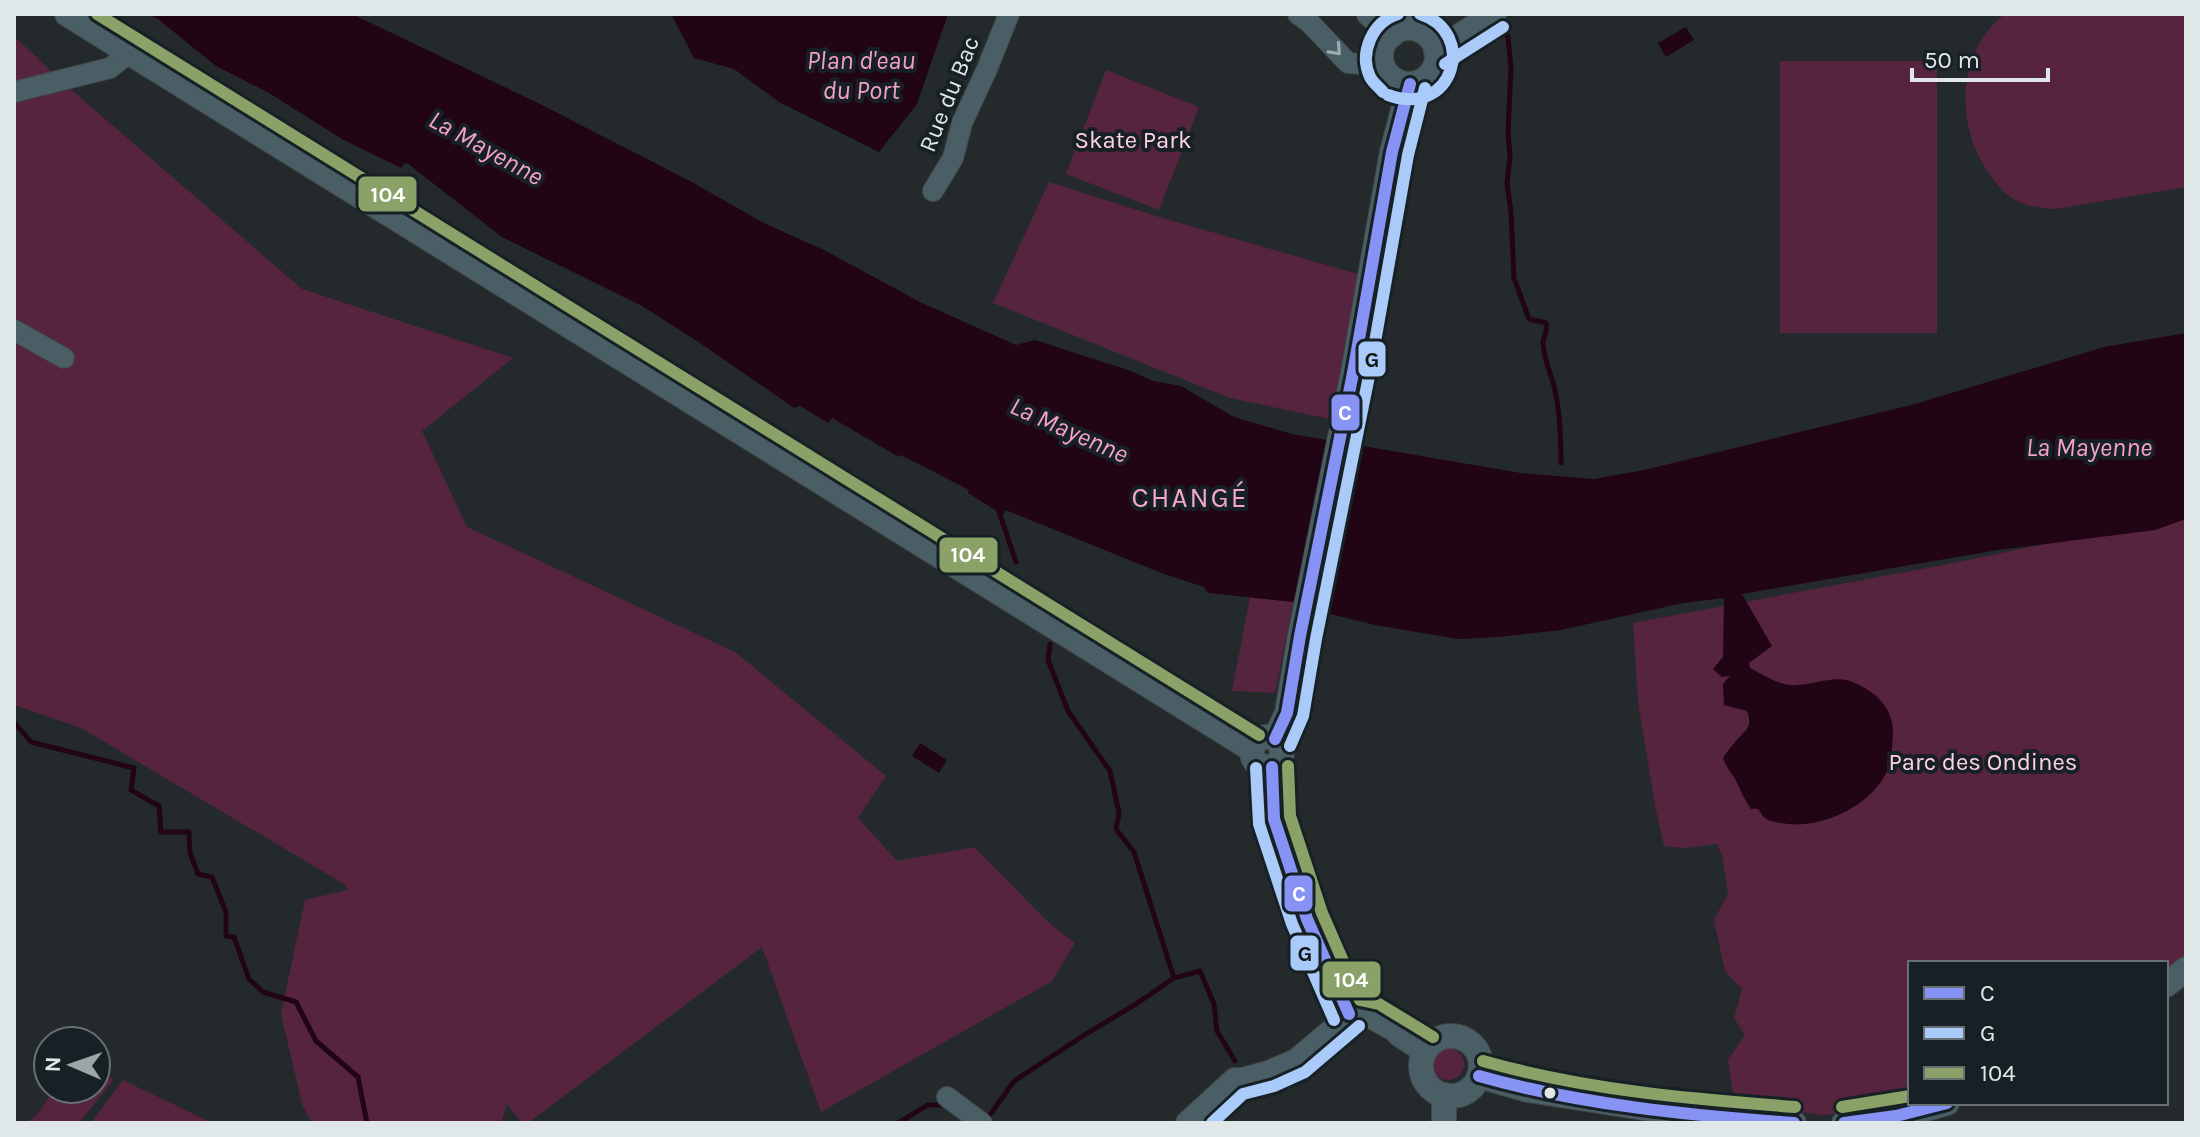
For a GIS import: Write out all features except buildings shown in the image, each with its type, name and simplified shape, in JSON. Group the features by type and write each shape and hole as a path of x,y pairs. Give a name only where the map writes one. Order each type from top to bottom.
{"street":[{"path":"67,14 1251,749 1255,762 1263,767 1272,767 1281,756 1281,747 1271,737 1261,738 1251,749"},
{"name":"Rue du Bac","path":"933,191 953,158 962,123 1009,14"},
{"path":"1298,14 1348,63 1364,64 1382,60"},
{"path":"1369,14 1392,35"},
{"path":"1436,51 1494,14"},
{"path":"1409,28 1427,35 1433,42 1437,59 1431,74 1410,84 1402,83 1388,74 1382,60 1382,50 1392,35 1409,28"},
{"path":"14,92 110,68 130,52"},
{"path":"1275,739 1287,713 1392,152 1410,84"},
{"path":"14,330 64,358"},
{"path":"1272,767 1274,819 1307,919 1349,1014"},
{"path":"2168,983 2186,969"},
{"path":"1349,1014 1372,1019 1425,1051"},
{"path":"1188,1123 1235,1080 1296,1059 1349,1014"},
{"path":"1459,1037 1475,1048 1481,1066 1479,1076 1469,1090 1444,1095 1428,1086 1423,1078 1421,1069 1425,1051 1439,1038 1459,1037"},
{"path":"1479,1076 1528,1090 1689,1115 1794,1123"},
{"path":"1444,1095 1444,1123"},
{"path":"947,1097 982,1123"},
{"path":"1844,1123 1941,1105"}],"green space":[{"path":"2005,14 2186,14 2186,187 2056,209 2024,204 2005,193 1988,172 1975,148 1969,128 1966,86 1978,46 1989,29"},
{"path":"14,36 67,86 302,289 513,358 422,431 467,527 735,652 886,776 858,818 897,861 974,847 1050,924 1075,943 1052,981 821,1112 762,947 528,1123 522,1123 507,1104 501,1123 312,1123 302,1104 281,1014 305,900 348,890 344,884 81,728 14,705"},
{"path":"1780,61 1937,61 1937,333 1780,333"},
{"name":"Skate Park","path":"1106,70 1199,107 1159,210 1066,174"},
{"path":"1049,182 1365,276 1335,420 1230,398 993,303"},
{"name":"Parc des Ondines","path":"2186,515 2186,957 2168,972 2168,961 1908,961 1908,1104 1883,1110 1821,1115 1734,1102 1728,1060 1745,1035 1734,1018 1742,989 1725,971 1714,920 1728,894 1723,859 1717,844 1685,848 1664,846 1638,702 1633,623 1943,565"},
{"path":"1250,597 1293,602 1275,693 1232,691"},
{"path":"1448,1048 1459,1053 1464,1064 1459,1075 1448,1080 1437,1075 1432,1064 1437,1053"},
{"path":"123,1080 212,1123 91,1123 104,1105 112,1105 112,1095"},
{"path":"44,1105 93,1105 79,1123 24,1123 36,1116"}],"water":[{"name":"La Mayenne","path":"148,14 352,14 538,103 920,302 1016,345 1035,340 1153,381 1181,386 1234,417 1292,434 1521,473 1594,479 1644,470 1915,404 2104,347 2186,333 2186,519 2155,530 1998,550 1742,594 1772,646 1749,663 1750,668 1789,685 1839,679 1855,683 1882,702 1893,725 1888,769 1881,782 1859,803 1846,812 1816,822 1775,822 1766,819 1758,809 1751,809 1723,758 1749,725 1747,711 1724,705 1723,684 1730,676 1722,677 1713,669 1723,657 1724,598 1683,603 1561,630 1458,639 1375,625 1318,611 1318,604 1295,598 1293,602 1208,593 1204,587 1008,511 1003,515 968,493 969,490 901,455 899,457 832,418 828,423 800,406 794,408 642,306 502,237 407,163 401,168 342,139 269,93 216,66"},
{"name":"Plan d'eau du Port","path":"671,14 948,14 917,104 879,152 779,102 734,69 694,58"},
{"path":"1686,27 1694,40 1666,57 1658,43"},
{"path":"920,743 947,760 939,773 912,756"}],"waterway":[{"path":"1505,33 1511,68 1507,183 1514,278 1529,319 1546,323 1543,347 1558,405 1561,463"},
{"path":"997,506 1016,562"},
{"path":"1050,644 1048,660 1068,711 1110,771 1119,813 1116,829 1134,852 1174,978 1200,971 1214,1004 1217,1031 1235,1061"},
{"path":"14,722 31,742 134,768 131,790 159,806 161,832 189,832 190,853 198,874 212,877 226,912 226,936 234,937 249,979 263,992 296,1002 316,1041 358,1077 367,1123"},
{"path":"987,1119 1014,1081 1174,978"},
{"path":"898,1123 928,1105 944,1105"}],"transit line":[{"name":"104","path":"97,14 1259,735"},
{"name":"G","path":"1383,92 1370,77 1367,49 1381,24 1398,14"},
{"name":"G","path":"1388,95 1411,99 1429,95 1442,85 1450,70 1453,54 1449,38 1438,24 1420,14"},
{"name":"G","path":"1445,64 1503,27"},
{"name":"C","path":"1275,739 1287,713 1392,152 1410,84"},
{"name":"G","path":"1290,746 1303,716 1408,155 1425,88"},
{"name":"104","path":"1288,766 1290,816 1322,913 1360,1000 1379,1004 1433,1037"},
{"name":"C","path":"1272,767 1274,819 1307,919 1349,1014"},
{"name":"G","path":"1256,768 1259,824 1292,924 1334,1020"},
{"name":"G","path":"1212,1123 1243,1094 1274,1086 1305,1072 1359,1026"},
{"name":"104","path":"1483,1061 1599,1086 1677,1097 1795,1107"},
{"name":"C","path":"1479,1076 1596,1102 1794,1123"},
{"name":"104","path":"1842,1107 1908,1096"},
{"name":"C","path":"1844,1123 1896,1116 1939,1105"}],"district":[{"name":"CHANGÉ","path":"1190,497"}]}
